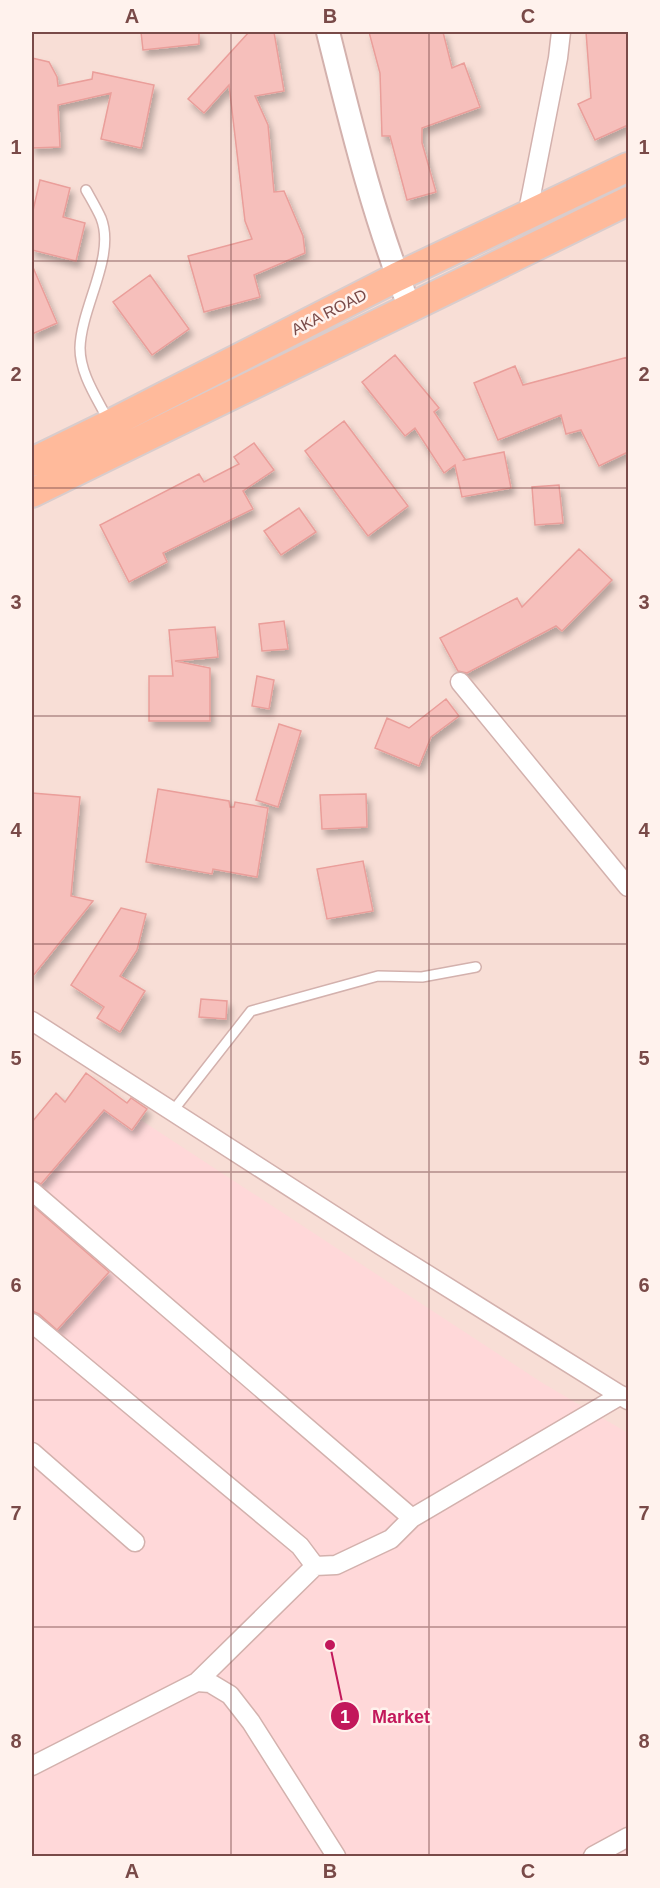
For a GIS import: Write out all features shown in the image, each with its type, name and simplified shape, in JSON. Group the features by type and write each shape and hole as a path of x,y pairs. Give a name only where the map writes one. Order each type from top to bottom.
{"main road":[{"name":"AKA ROAD","path":"32,462 398,277 628,167"},
{"name":"AKA ROAD","path":"32,493 628,201"}],"street":[{"path":"328,32 353,132 398,277 410,308"},
{"path":"527,216 561,32"},
{"path":"460,682 628,887"},
{"path":"32,1021 380,1245 625,1397 411,1518 391,1539 336,1565 315,1566 197,1682 32,1766"},
{"path":"32,1191 411,1518"},
{"path":"32,1323 300,1546 315,1566"},
{"path":"32,1452 135,1542"},
{"path":"197,1682 210,1683 230,1695 250,1722 336,1857"},
{"path":"593,1857 628,1836"}],"lane":[{"path":"86,190 102,220 105,249 84,319 80,349 85,374 110,424"},
{"path":"172,1112 251,1011 378,976 422,977 476,967"}],"shaded area":[{"path":"32,32 628,32 628,1856 32,1856"},
{"path":"89,1086 544,1384 628,1433 628,1856 32,1856 32,1156"}],"building":[{"path":"141,32 199,32 199,44 143,50"},
{"path":"249,32 274,32 284,91 255,96 268,125 274,192 284,191 303,236 305,253 254,275 260,297 204,312 188,256 252,239 245,221 229,85 204,113 188,99"},
{"path":"369,32 443,32 452,68 464,63 480,107 422,128 422,143 436,192 407,200 390,136 382,136 380,73"},
{"path":"586,32 628,32 628,125 595,140 578,104 591,98"},
{"path":"32,58 49,62 57,77 58,86 92,79 93,72 154,85 141,148 101,139 111,93 58,105 60,147 32,148"},
{"path":"40,180 70,188 63,217 85,223 76,261 32,250 32,215"},
{"path":"32,265 57,323 32,334"},
{"path":"150,275 189,329 152,355 113,302"},
{"path":"395,355 439,408 434,412 464,460 504,452 511,488 462,497 455,465 444,473 415,428 405,436 362,382"},
{"path":"628,357 628,452 599,466 581,430 566,434 561,415 498,440 474,383 515,366 523,385"},
{"path":"344,421 408,506 368,536 305,451"},
{"path":"254,443 274,470 243,491 253,509 163,553 167,562 129,582 100,525 199,474 204,482 239,464 234,457"},
{"path":"559,485 563,523 535,525 532,487"},
{"path":"299,508 316,532 281,555 264,531"},
{"path":"579,549 612,580 562,631 556,626 467,673 458,671 440,638 517,598 522,607"},
{"path":"284,621 288,649 262,651 259,624"},
{"path":"215,627 218,657 175,661 210,668 210,721 149,721 149,676 173,676 169,630"},
{"path":"257,676 274,680 269,709 252,706"},
{"path":"446,699 459,716 431,737 419,766 375,748 387,718 409,728"},
{"path":"279,724 301,731 278,807 256,800"},
{"path":"158,789 229,801 230,807 234,807 235,802 268,808 257,877 213,869 212,874 146,862"},
{"path":"32,793 80,797 71,896 93,901 32,977"},
{"path":"366,794 367,827 322,829 320,795"},
{"path":"363,861 373,911 327,919 317,869"},
{"path":"121,908 146,914 137,950 120,976 145,991 120,1032 97,1018 104,1007 71,985"},
{"path":"201,999 227,1001 226,1019 199,1017"},
{"path":"86,1073 127,1103 131,1098 147,1109 132,1130 104,1110 41,1184 32,1180 32,1122 56,1093 65,1102"},
{"path":"32,1205 109,1272 57,1330 39,1314 32,1311"}],"place":[{"name":"Market","path":"330,1645"}]}
